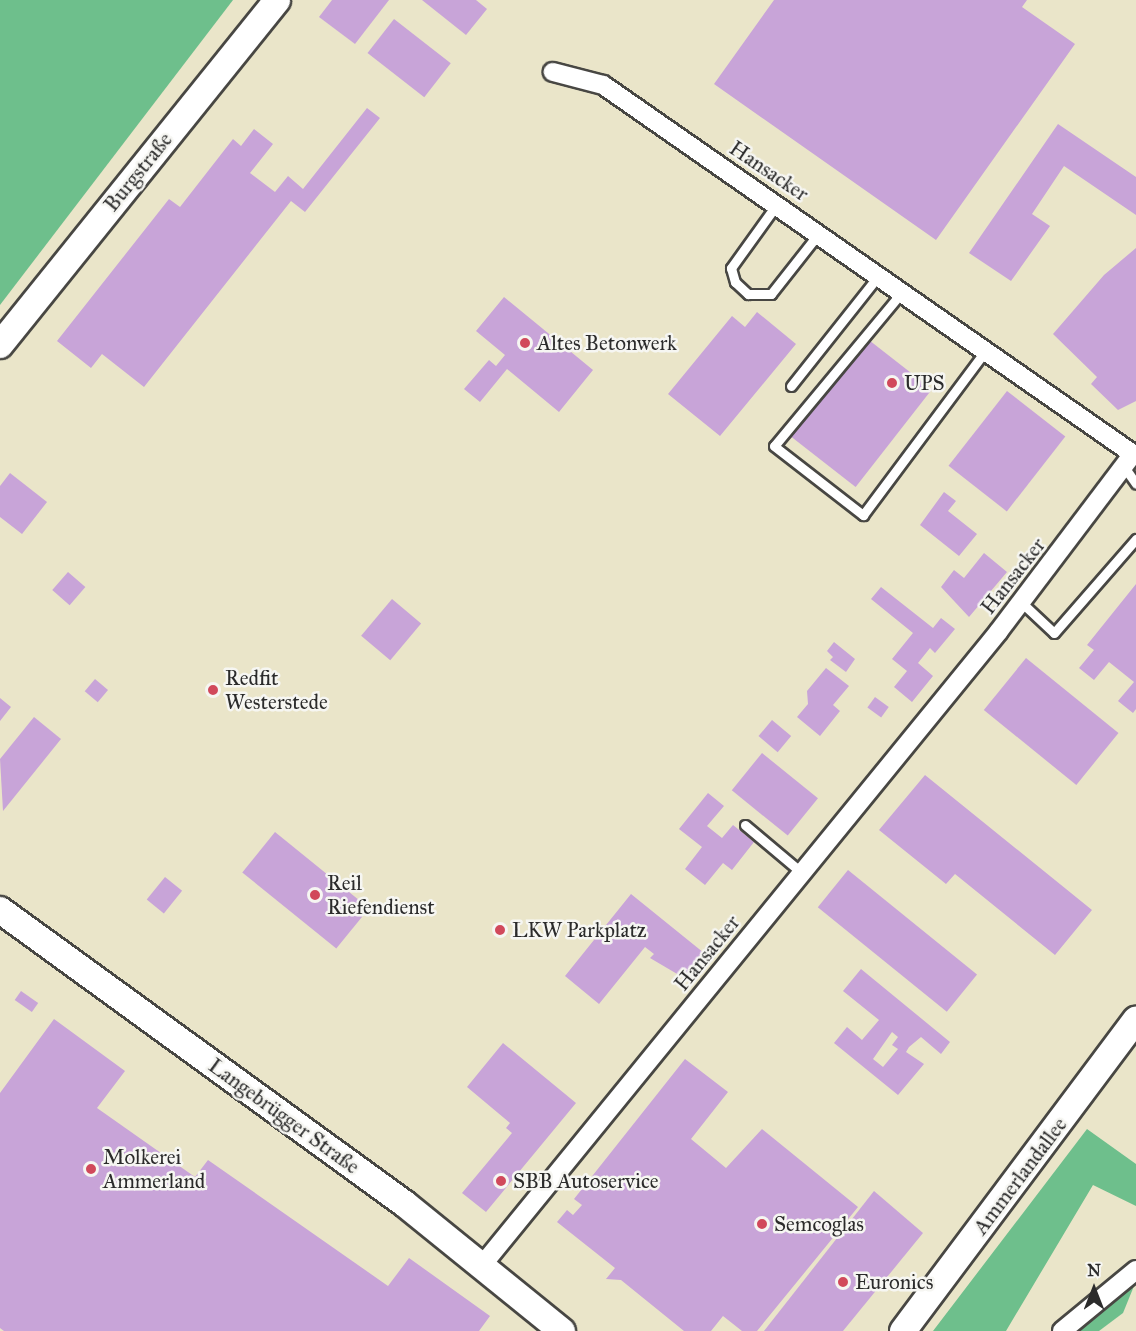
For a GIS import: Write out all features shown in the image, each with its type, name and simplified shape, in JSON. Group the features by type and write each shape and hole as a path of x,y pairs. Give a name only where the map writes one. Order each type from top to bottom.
{"street":[{"name":"Burgstraße","path":"0,345 277,0"},
{"name":"Hansacker","path":"484,1263 1021,602 1131,457 879,274 603,85 553,72"},
{"name":"Langebrügger Straße","path":"0,910 484,1263 562,1331"},
{"name":"Ammerlandallee","path":"903,1331 1136,1020"},
{"path":"1062,1331 1136,1270"}],"lane":[{"path":"777,204 731,268 735,282 748,294 771,294 819,232"},
{"path":"791,386 879,274"},
{"path":"903,291 774,446 863,515 986,350"},
{"path":"1131,457 1136,484"},
{"path":"1021,602 1054,633 1136,539"},
{"path":"745,825 801,873"}],"green space":[{"path":"0,0 233,0 0,305"},
{"path":"1087,1129 1136,1164 1136,1206 1093,1185 1006,1331 933,1331"},
{"path":"1136,1281 1123,1313 1099,1331 1074,1331"}],"building":[{"path":"332,0 389,0 355,44 319,17"},
{"path":"422,0 476,0 487,9 466,35"},
{"path":"774,0 1027,0 1022,7 1075,44 936,240 714,84"},
{"path":"394,19 451,63 424,97 368,53"},
{"path":"367,108 380,118 305,212 291,201 144,387 102,354 91,368 57,341 169,199 180,207 233,139 241,146 254,129 273,144 250,173 275,192 288,176 303,189"},
{"path":"1058,124 1136,177 1136,215 1064,166 1032,214 1050,226 1011,281 969,253"},
{"path":"1136,248 1136,401 1118,410 1091,384 1097,377 1053,334 1104,275"},
{"name":"Altes Betonwerk","path":"504,297 593,370 559,412 507,369 480,402 464,389 489,360 496,366 505,355 476,331"},
{"path":"757,312 796,344 720,436 668,394 732,316 745,327"},
{"path":"865,337 932,389 856,487 789,435"},
{"path":"1007,391 1065,437 1007,511 949,466"},
{"path":"10,473 47,502 22,534 0,517 0,486"},
{"path":"944,492 956,501 948,511 977,534 959,556 920,525"},
{"path":"984,553 1007,572 969,617 941,587 954,570 964,578"},
{"path":"68,572 85,587 70,605 52,590"},
{"path":"1136,584 1136,709 1133,713 1118,701 1134,682 1109,662 1094,680 1079,668 1094,650 1087,645"},
{"path":"881,587 933,628 941,618 955,629 935,653 930,648 918,663 933,676 912,702 894,687 907,671 892,659 913,633 871,599"},
{"path":"392,599 421,623 390,660 361,636"},
{"path":"834,642 855,659 846,672 830,660 833,657 827,651"},
{"path":"1026,658 1118,733 1076,785 984,710"},
{"path":"826,668 849,686 833,705 840,711 820,736 797,717 808,704 807,691"},
{"path":"95,679 108,690 98,702 85,691"},
{"path":"875,697 889,707 881,718 867,708"},
{"path":"0,698 11,707 0,721"},
{"path":"34,717 61,739 3,811 0,759"},
{"path":"772,720 791,736 778,752 759,736"},
{"path":"762,753 818,798 788,836 732,790"},
{"path":"925,775 1092,910 1055,955 955,874 946,884 879,830"},
{"path":"708,793 724,806 707,826 722,838 733,825 754,842 732,870 723,863 705,885 685,869 702,847 679,829"},
{"path":"275,832 369,908 336,949 242,872"},
{"path":"848,870 977,974 947,1012 818,907"},
{"path":"165,877 182,891 164,913 147,900"},
{"path":"631,894 704,953 684,978 650,958 654,954 645,947 599,1004 565,976"},
{"path":"861,969 950,1042 941,1054 921,1037 909,1047 906,1052 924,1064 898,1095 834,1043 847,1027 862,1040 879,1020 843,991","holes":["892,1032 898,1037 892,1045 898,1049 883,1067 873,1059"]},
{"path":"21,991 38,1003 32,1012 15,1000"},
{"name":"Molkerei Ammerland","path":"54,1019 125,1071 97,1108 195,1177 208,1160 388,1286 409,1258 490,1316 479,1331 4,1331 0,1328 0,1093"},
{"path":"503,1043 576,1103 486,1212 462,1193 512,1133 506,1128 510,1123 467,1087"},
{"path":"685,1059 728,1092 691,1139 726,1168 762,1129 858,1207 757,1331 742,1331 723,1316 711,1331 684,1331 621,1280 606,1279 615,1268 557,1222 567,1210 573,1215 582,1205 574,1199"},
{"name":"Euronics","path":"874,1191 923,1233 843,1331 764,1331"}],"place":[{"name":"Altes Betonwerk","path":"525,343"},
{"name":"UPS","path":"892,383"},
{"name":"Redfit Westerstede","path":"213,690"},
{"name":"Reil Riefendienst","path":"315,895"},
{"name":"LKW Parkplatz","path":"500,930"},
{"name":"Molkerei Ammerland","path":"91,1169"},
{"name":"SBB Autoservice","path":"501,1181"},
{"name":"Semcoglas","path":"762,1224"},
{"name":"Euronics","path":"843,1282"}]}
